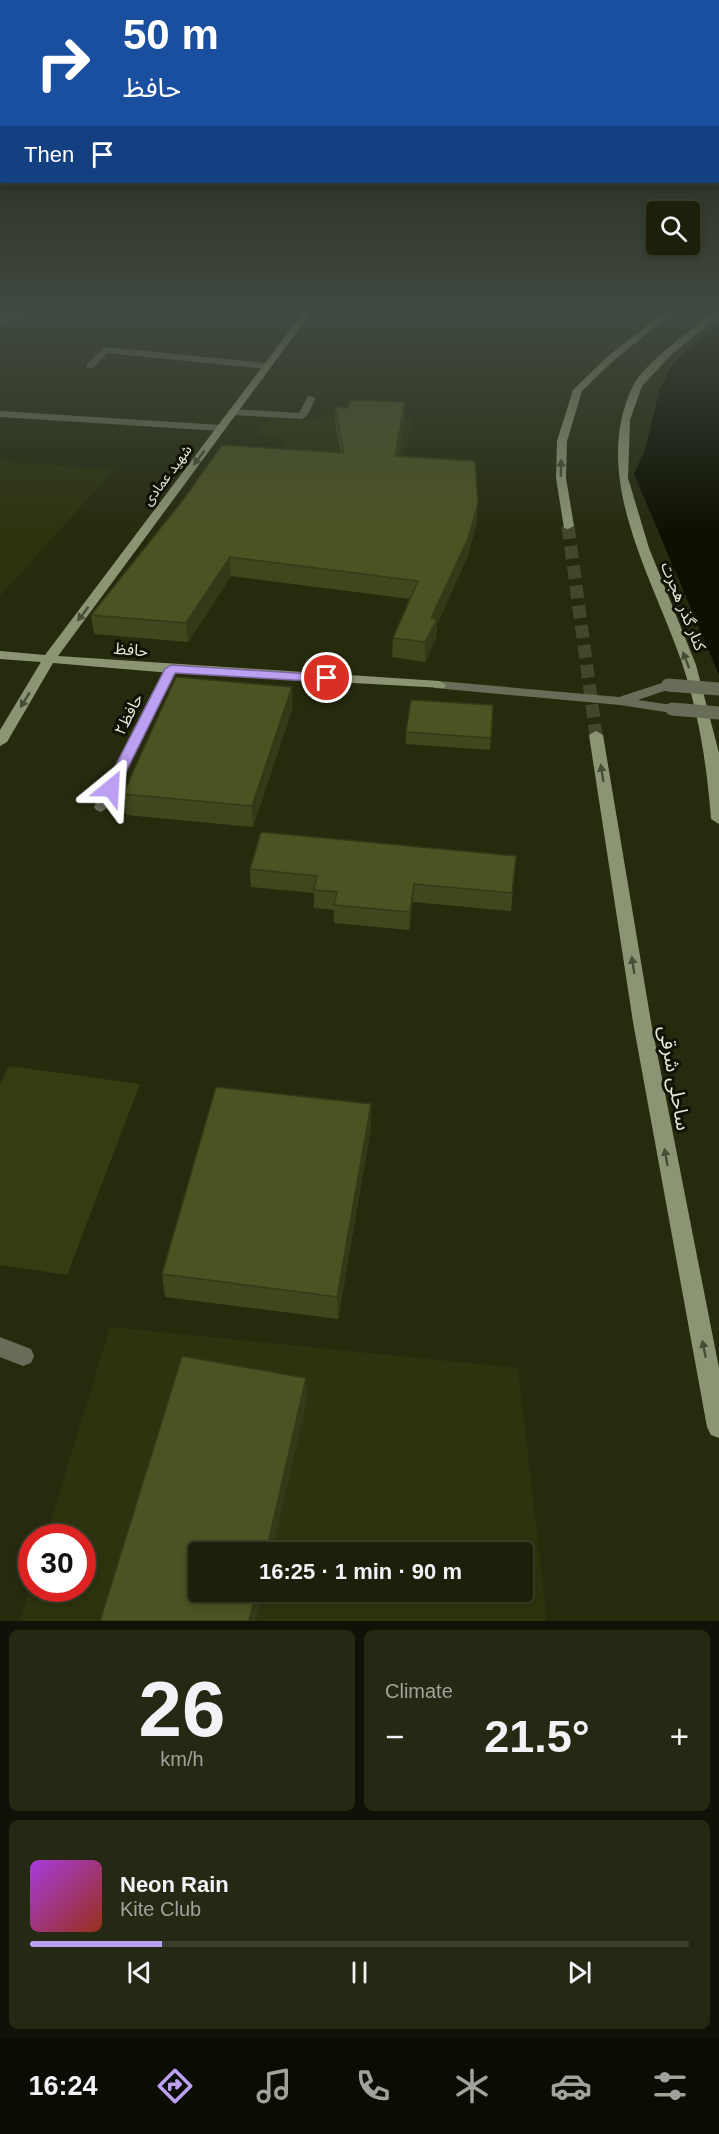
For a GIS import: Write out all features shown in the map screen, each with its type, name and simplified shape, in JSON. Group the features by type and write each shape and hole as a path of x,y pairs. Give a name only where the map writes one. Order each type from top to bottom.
{"main road":[{"name":"شهید عمادی","path":"0,742 49,659 252,386"},
{"path":"568,526 561,478 562,441 578,390 582,386"},
{"name":"کنار گذر هجرت","path":"638,386 625,420 623,478 643,548 689,665 713,757 719,819"},
{"name":"حافظ","path":"0,655 171,669 439,685"},
{"name":"ساحلی شرقی","path":"596,735 642,1022 719,1427"}],"street":[{"path":"233,412 302,416 311,398"},
{"path":"0,414 221,428"},
{"name":"۲حافظ","path":"101,807 171,669"},
{"path":"439,685 620,701 719,713"},
{"path":"620,701 668,685 719,689"},
{"path":"0,1347 23,1356"}],"shaded area":[{"path":"662,386 719,386 719,675 634,474 645,450"},
{"path":"325,414 414,419 397,474 273,466 285,439 256,436 264,421 274,418 313,420"},
{"path":"0,461 114,470 0,596"},
{"path":"9,1066 140,1084 67,1275 0,1265 0,1085"},
{"path":"110,1327 518,1368 547,1621 20,1621 26,1602 96,1602 96,1524 50,1524"}],"building":[{"path":"351,400 405,402 395,456 475,461 478,504 468,539 431,618 437,619 425,642 393,638 418,581 230,557 186,623 91,615 183,500 222,445 344,453 335,407 348,408"},
{"path":"176,677 292,687 252,806 123,794"},
{"path":"411,700 493,705 491,738 406,732"},
{"path":"261,832 516,856 512,893 414,884 410,912 334,905 337,892 314,890 317,876 250,869"},
{"path":"216,1087 371,1104 337,1297 162,1274"},
{"path":"182,1356 306,1378 268,1542 188,1542 188,1602 254,1602 249,1621 100,1621"}],"tunnel":[{"path":"568,526 596,735"}],"route":[{"path":"111,788 171,669 327,678"}]}
